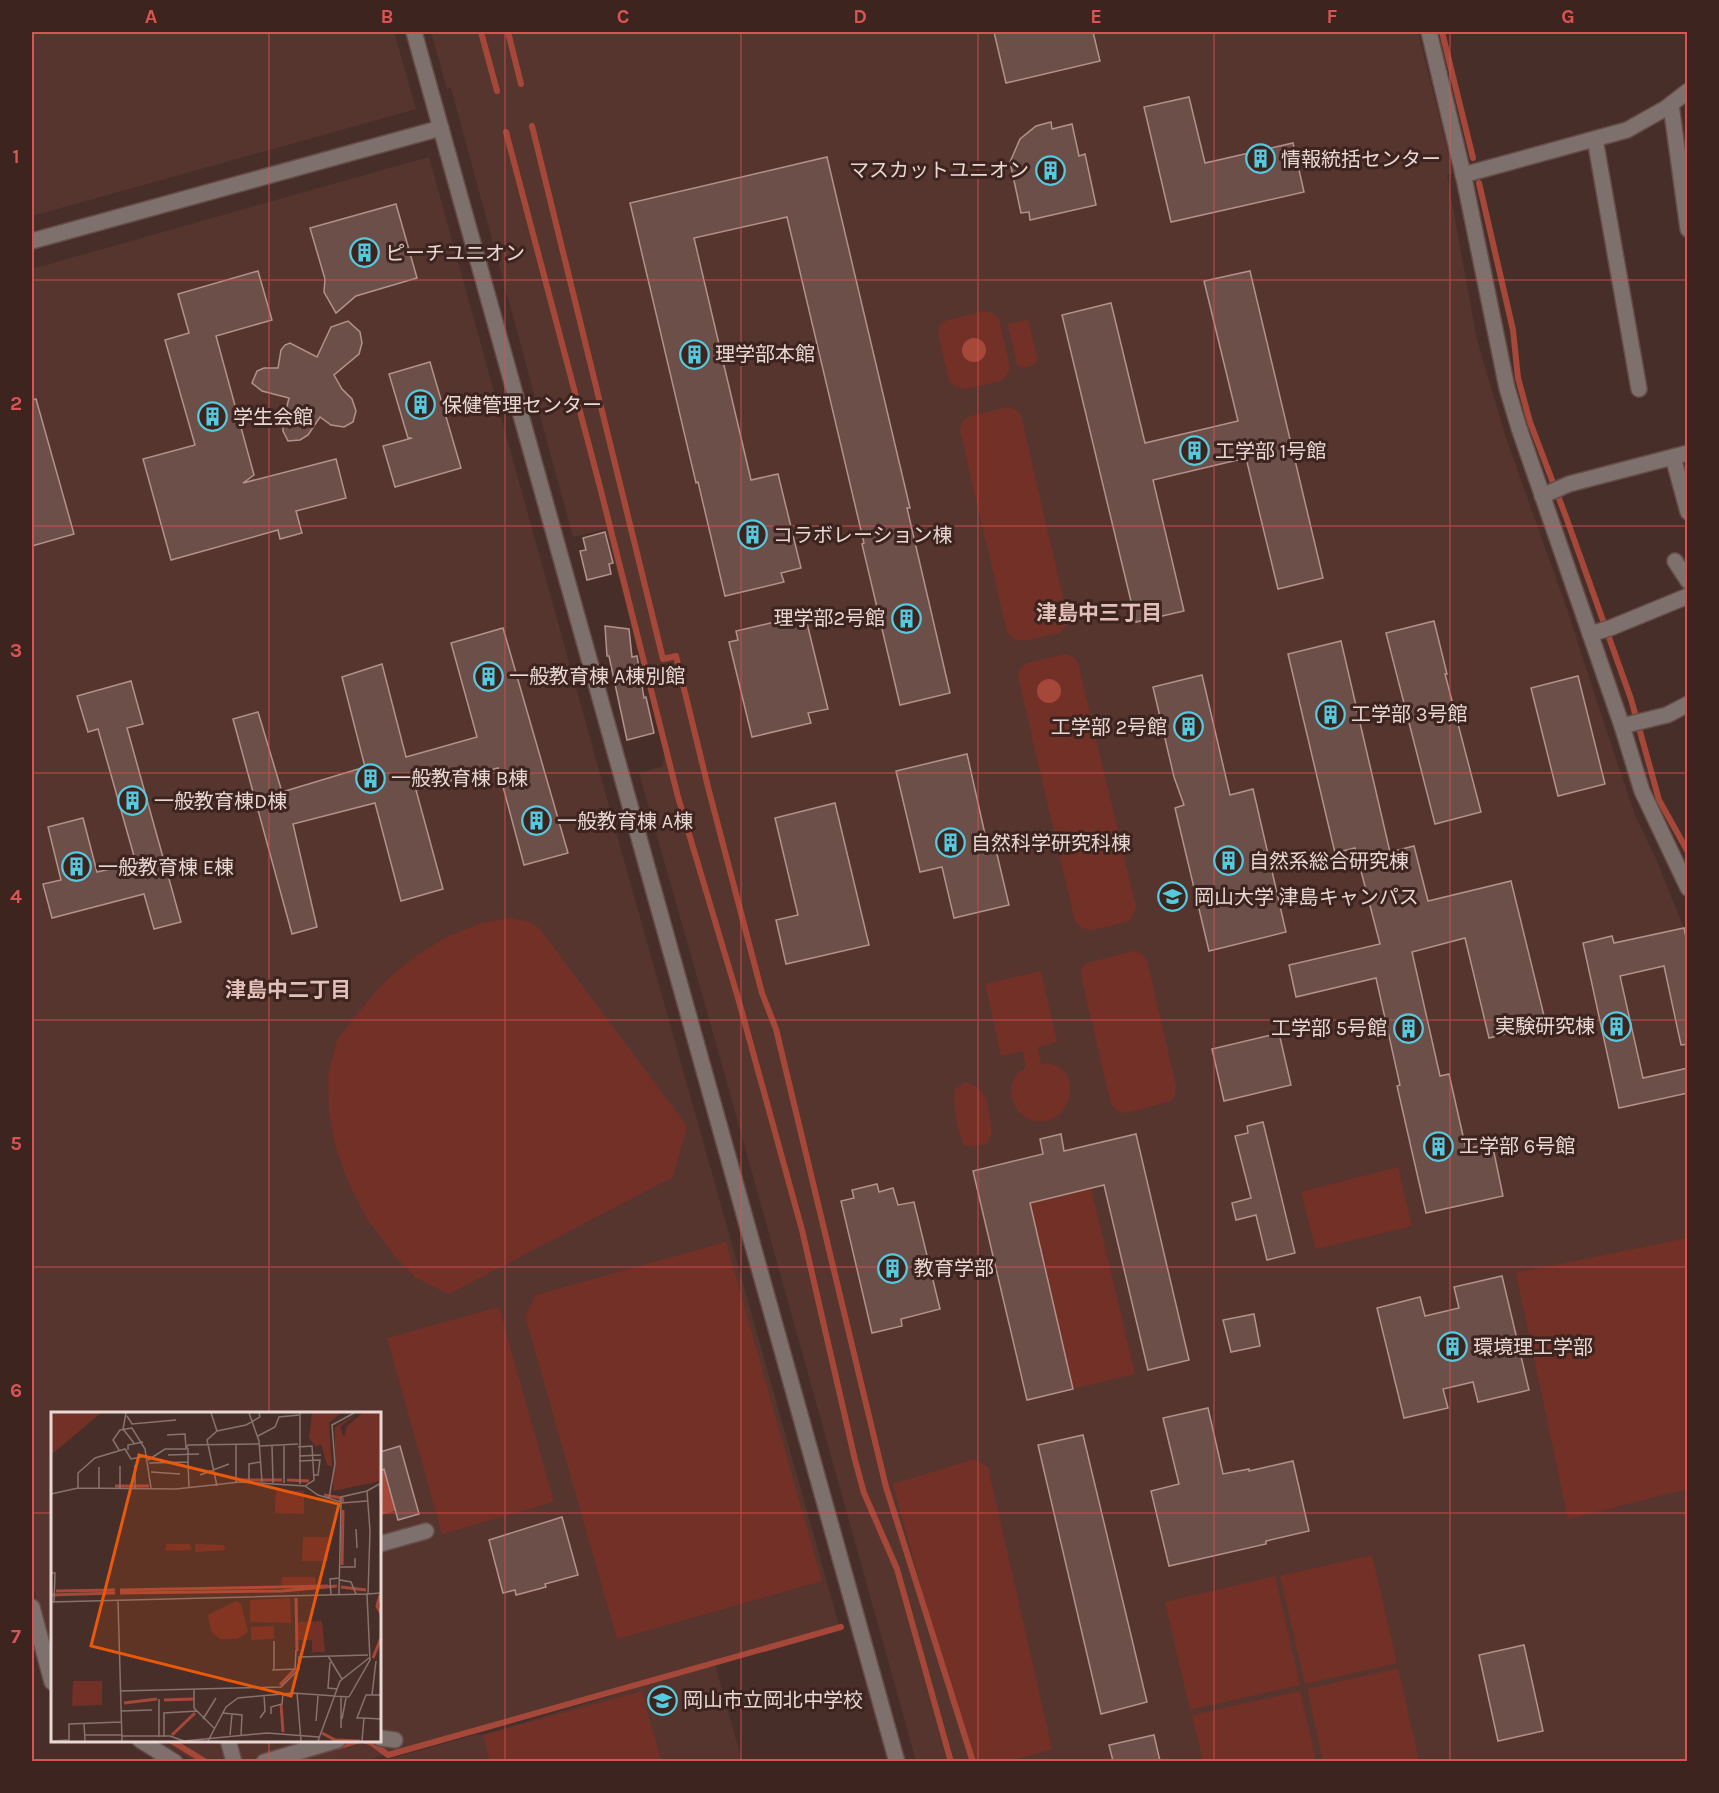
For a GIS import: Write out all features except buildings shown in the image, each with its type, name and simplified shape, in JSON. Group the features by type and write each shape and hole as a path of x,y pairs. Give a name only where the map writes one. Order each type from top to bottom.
{"street":[{"path":"414,32 897,1761"},
{"path":"1435,33 1506,388 1551,492 1633,723 1642,791 1687,884"},
{"path":"1463,175 1627,130 1671,105 1688,92"},
{"path":"1671,105 1688,230"},
{"path":"32,241 441,128"},
{"path":"1595,139 1639,389"},
{"path":"1551,492 1569,484 1680,455 1688,512"},
{"path":"1675,561 1688,581"},
{"path":"1600,631 1688,596"},
{"path":"1633,723 1667,715 1688,704"},
{"path":"381,1544 426,1531"},
{"path":"32,1607 51,1678"},
{"path":"381,1738 395,1740"},
{"path":"143,1742 175,1761"},
{"path":"229,1742 234,1761"},
{"path":"264,1761 331,1742"}],"shaded area":[{"path":"32,32 394,32 416,109 32,216"},
{"name":"岡山大学 津島キャンパス","path":"431,32 1418,32 1453,173 1447,175 1477,340 1506,438 1568,612 1635,815 1656,859 1687,936 1687,1761 916,1761 639,773 663,766 664,752 606,529 573,537 451,88 447,89"},
{"path":"429,157 839,1625 363,1761 194,1761 159,1742 381,1742 381,1412 51,1412 51,1653 32,1582 32,269"},
{"path":"985,311 993,313 999,319 1010,369 1001,381 965,389 956,387 949,381 938,334 940,325 947,320"},
{"path":"1028,320 1038,360 1033,365 1023,368 1017,365 1008,324"},
{"path":"974,338 979,339 985,345 985,355 979,361 974,362 969,361 963,355 962,350 963,345 969,339"},
{"path":"1008,407 1015,409 1021,415 1068,619 1065,627 1059,633 1024,641 1014,639 1007,632 960,430 963,421 970,416"},
{"path":"1065,654 1073,657 1078,663 1136,907 1127,922 1091,930 1082,928 1075,921 1018,677 1020,669 1027,663"},
{"path":"1049,679 1054,680 1060,686 1060,696 1054,702 1049,703 1044,702 1038,696 1037,691 1038,686 1044,680"},
{"path":"511,918 530,922 539,928 687,1126 673,1177 449,1294 416,1278 394,1255 367,1219 350,1186 337,1152 329,1114 328,1075 337,1040 383,983 413,958 446,937 482,923"},
{"path":"1133,951 1141,953 1147,960 1176,1086 1175,1095 1171,1101 1125,1113 1117,1111 1111,1104 1081,976 1082,968 1087,963"},
{"path":"1041,971 1057,1042 1038,1047 1041,1064 1060,1067 1066,1074 1070,1091 1069,1100 1058,1115 1049,1120 1038,1121 1021,1114 1012,1098 1013,1081 1018,1073 1026,1068 1023,1051 1001,1056 985,984"},
{"path":"965,1082 978,1087 987,1100 992,1133 987,1143 981,1145 964,1145 957,1124 954,1104 955,1089"},
{"path":"1398,1167 1412,1226 1316,1249 1301,1192"},
{"path":"1091,1188 1135,1374 1073,1389 1030,1203"},
{"path":"1687,1238 1687,1489 1568,1519 1516,1273"},
{"path":"726,1242 822,1581 617,1639 525,1316 536,1295"},
{"path":"499,1307 554,1502 442,1534 387,1338"},
{"path":"974,1459 988,1467 1052,1749 1009,1761 969,1761 893,1484"},
{"path":"384,1469 395,1511 381,1515 381,1470"},
{"path":"1372,1555 1397,1663 1305,1684 1280,1576"},
{"path":"1275,1576 1300,1685 1190,1710 1165,1602"},
{"name":"岡山市立岡北中学校","path":"715,1664 742,1761 379,1762 475,1735 483,1735"},
{"path":"1398,1668 1419,1761 1323,1761 1307,1689"},
{"path":"642,1691 661,1761 490,1761 483,1735"},
{"path":"1300,1691 1316,1761 1203,1761 1192,1715"}],"waterway":[{"path":"481,32 497,91"},
{"path":"508,32 521,84"},
{"path":"1442,32 1473,158"},
{"path":"532,126 663,659 676,656 762,993 776,1029 886,1487 973,1762"},
{"path":"506,132 600,487 678,797 738,998 802,1230 864,1493 897,1569 951,1762"},
{"path":"1479,183 1513,330 1518,378 1530,422 1631,699 1659,800 1688,852"},
{"path":"369,1742 388,1755 841,1627"},
{"path":"173,1742 206,1762"},
{"path":"337,1747 353,1742"}],"place":[{"name":"情報統括センター","path":"1260,159"},
{"name":"マスカットユニオン","path":"1050,170"},
{"name":"ピーチユニオン","path":"364,253"},
{"name":"理学部本館","path":"694,354"},
{"name":"保健管理センター","path":"421,405"},
{"name":"学生会館","path":"212,417"},
{"name":"工学部 1号館","path":"1194,451"},
{"name":"コラボレーション棟","path":"752,535"},
{"name":"理学部2号館","path":"906,618"},
{"name":"一般教育棟 A棟別館","path":"488,676"},
{"name":"工学部 3号館","path":"1330,714"},
{"name":"工学部 2号館","path":"1188,727"},
{"name":"一般教育棟 B棟","path":"370,778"},
{"name":"一般教育棟D棟","path":"133,801"},
{"name":"一般教育棟 A棟","path":"536,821"},
{"name":"自然科学研究科棟","path":"950,843"},
{"name":"自然系総合研究棟","path":"1228,861"},
{"name":"一般教育棟 E棟","path":"77,867"},
{"name":"岡山大学 津島キャンパス","path":"1173,897"},
{"name":"実験研究棟","path":"1616,1026"},
{"name":"工学部 5号館","path":"1408,1028"},
{"name":"工学部 6号館","path":"1438,1146"},
{"name":"教育学部","path":"893,1268"},
{"name":"環境理工学部","path":"1452,1347"},
{"name":"岡山市立岡北中学校","path":"662,1700"}],"district":[{"name":"津島中三丁目","path":"1099,613"},
{"name":"津島中二丁目","path":"288,990"}]}
